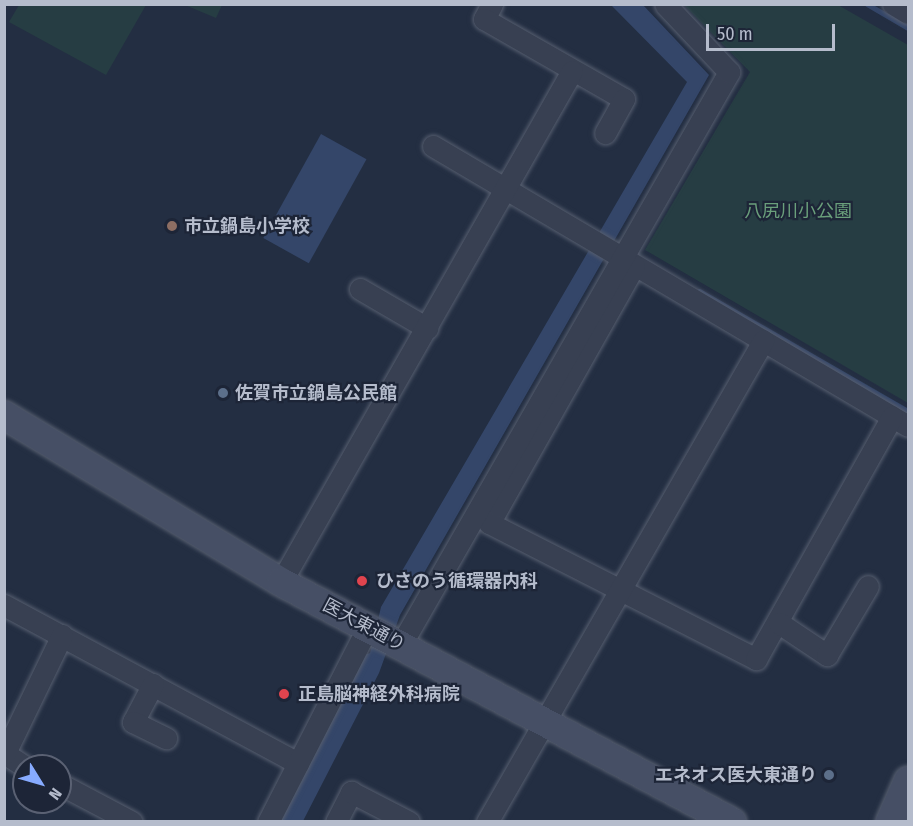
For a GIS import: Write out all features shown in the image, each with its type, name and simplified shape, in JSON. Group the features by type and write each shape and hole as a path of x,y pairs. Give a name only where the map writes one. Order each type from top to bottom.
{"street":[{"path":"492,4 484,20 624,99 605,133"},
{"path":"433,146 592,242 624,260 763,341 900,422 756,659 489,523 624,260 729,72 665,4"},
{"path":"893,4 909,13"},
{"path":"281,582 572,71"},
{"path":"268,822 298,763 385,633 624,260"},
{"path":"360,289 427,328"},
{"path":"487,822 763,341"},
{"name":"医大東通り","path":"4,415 281,582 385,633 544,722 732,822"},
{"path":"779,623 827,655 868,586"},
{"path":"4,605 298,763"},
{"path":"5,753 62,635"},
{"path":"153,684 133,722 166,738"},
{"path":"890,822 909,781"},
{"path":"72,790 132,822"},
{"path":"336,822 351,792 409,822"}],"green space":[{"path":"222,4 216,18 185,5"},
{"path":"19,5 146,5 106,75 9,22"},
{"name":"八尻川小公園","path":"684,5 838,5 908,45 908,403 645,250 750,72"}],"water":[{"path":"611,5 643,5 709,75 400,615 379,673 303,821 278,822 362,656 370,653 381,607 687,82"},
{"path":"321,134 366,159 309,263 263,238"}],"waterway":[{"path":"867,4 908,28"},
{"path":"699,291 908,411"}],"place":[{"name":"市立鍋島小学校","path":"172,226"},
{"name":"佐賀市立鍋島公民館","path":"223,393"},
{"name":"ひさのう循環器内科","path":"362,581"},
{"name":"正島脳神経外科病院","path":"284,694"},
{"name":"エネオス医大東通り","path":"829,775"}]}
